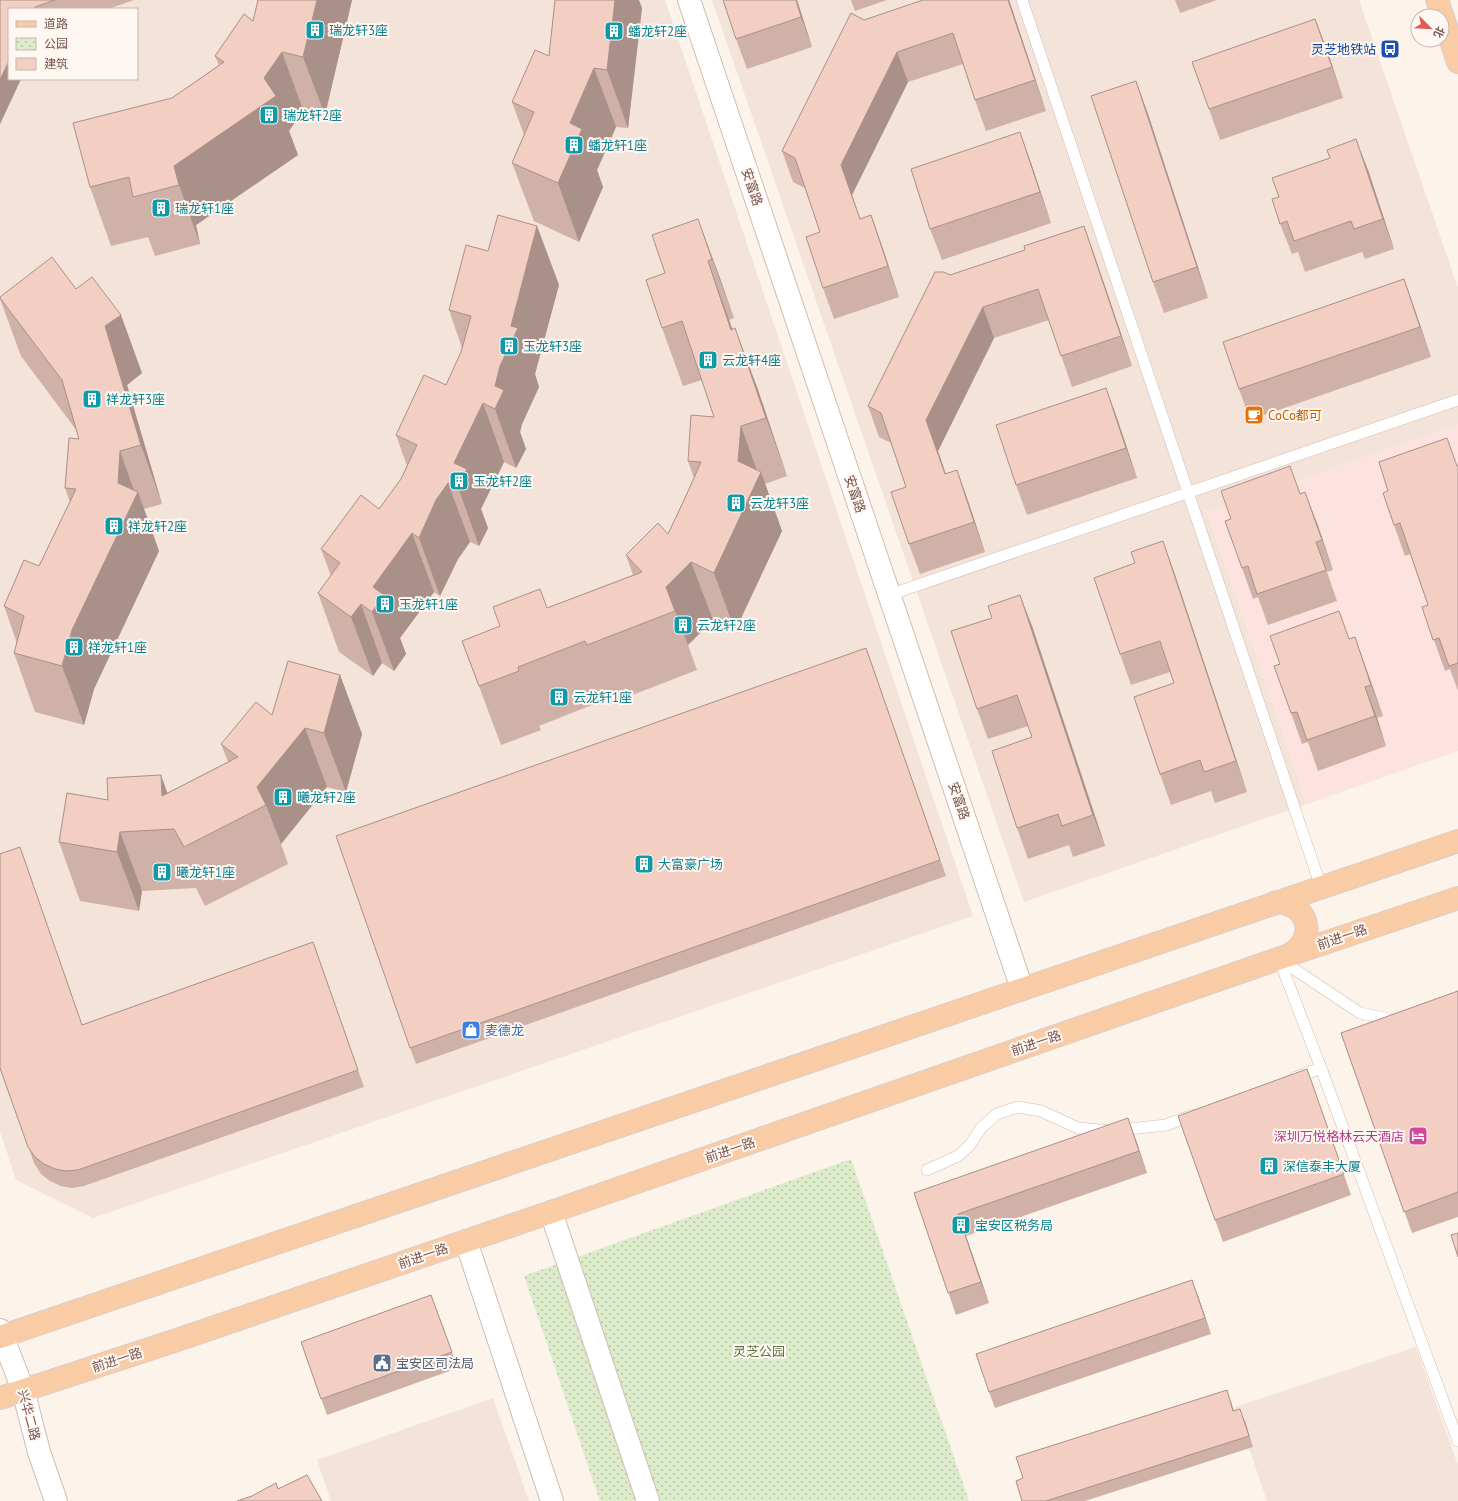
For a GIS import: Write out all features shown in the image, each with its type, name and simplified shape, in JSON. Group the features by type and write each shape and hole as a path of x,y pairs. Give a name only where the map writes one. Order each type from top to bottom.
{"main road":[{"path":"1437,0 1458,62"},
{"path":"1,1334 1458,841"},
{"name":"前进一路","path":"0,1398 551,1212 1458,898"},
{"path":"1276,902 1284,902 1292,905 1300,911 1305,919 1307,928 1306,937 1301,945 1295,952 1284,957"}],"street":[{"name":"安富路","path":"689,0 1022,989"},
{"path":"551,1212 648,1501"},
{"path":"466,1241 552,1501"},
{"name":"兴华二路","path":"1,1334 23,1390 39,1452 56,1501"}],"lane":[{"path":"1022,0 1321,887"},
{"path":"889,595 1458,400"},
{"path":"1284,957 1360,1013 1393,1020 1407,1018"},
{"path":"1284,957 1321,1068 1458,1441"},
{"path":"1284,1081 1321,1068"},
{"path":"927,1170 958,1156 970,1145 981,1128 997,1114 1018,1107 1041,1111 1078,1128 1111,1131 1166,1125 1203,1111"}],"shaded area":[{"path":"0,0 665,0 973,916 93,1218 16,1180 0,1131"},
{"path":"712,0 1359,0 1458,288 1458,425 1207,512 1307,804 1024,902"},
{"path":"1458,425 1458,751 1307,804 1207,512"},
{"path":"1416,1347 1458,1465 1458,1501 1267,1501 1235,1407"},
{"path":"493,1398 529,1501 331,1501 317,1460"}],"green space":[{"name":"灵芝公园","path":"851,1159 969,1501 600,1501 524,1276"}],"building":[{"path":"0,0 55,0 34,8 8,8 8,63 0,80"},
{"path":"258,0 317,0 303,57 282,52 264,78 276,96 174,166 179,185 133,197 129,177 90,187 73,123 172,98 224,62 215,56 244,14 253,21"},
{"path":"555,0 615,0 607,70 594,68 570,123 582,129 558,183 512,163 534,112 512,102 535,50 549,56"},
{"path":"723,0 796,0 801,17 736,39"},
{"path":"923,0 1008,0 1035,80 975,100 953,33 897,52 841,165 860,219 871,215 888,266 823,288 806,237 820,232 795,158 782,151 851,13 864,20"},
{"path":"1315,19 1332,67 1209,109 1192,62"},
{"path":"1136,81 1197,267 1153,282 1091,96"},
{"path":"1020,132 1040,192 930,229 911,169"},
{"path":"1356,139 1383,219 1354,229 1351,221 1294,241 1287,221 1280,224 1272,199 1279,197 1272,178 1330,158 1327,150"},
{"path":"498,215 537,226 511,326 518,328 500,366 495,386 504,390 495,409 483,403 454,463 467,469 458,487 448,483 436,500 419,538 412,533 373,587 384,595 372,612 361,604 351,617 318,593 340,563 321,549 361,495 379,509 401,479 417,445 396,435 424,375 446,385 461,352 471,316 449,310 466,245 488,251"},
{"path":"698,219 712,259 708,261 731,330 735,328 766,418 741,426 738,461 761,472 714,573 691,562 666,587 675,611 587,645 585,641 518,667 519,671 479,686 462,641 500,626 493,607 540,589 547,608 642,572 626,555 658,523 668,534 685,498 701,462 688,461 691,415 714,417 682,321 662,328 646,280 665,273 652,235"},
{"path":"1084,226 1121,336 1061,356 1038,289 983,307 926,420 945,474 957,470 974,522 909,544 891,492 906,487 881,413 868,406 935,272 944,272 950,275 1025,250 1024,246"},
{"path":"52,257 76,289 92,277 121,315 105,326 141,445 120,451 118,483 138,492 72,630 62,666 14,653 24,616 4,606 24,560 39,566 76,489 65,488 69,438 79,439 62,380 0,298"},
{"path":"1404,279 1420,327 1239,389 1223,342"},
{"path":"1106,388 1126,448 1016,485 996,425"},
{"path":"1447,438 1458,466 1458,663 1449,666 1439,638 1433,640 1422,607 1428,605 1400,523 1394,525 1383,493 1388,491 1379,462"},
{"path":"1290,466 1300,494 1305,492 1322,540 1316,542 1326,570 1257,594 1248,566 1242,568 1225,521 1231,519 1221,491"},
{"path":"1163,541 1236,761 1204,772 1200,760 1160,774 1134,697 1174,683 1160,641 1120,654 1094,578 1135,563 1131,552"},
{"path":"1020,595 1093,815 1062,826 1058,814 1017,828 992,751 1032,737 1017,695 977,709 951,631 992,618 988,606"},
{"path":"1339,611 1349,639 1355,637 1371,685 1365,687 1375,716 1307,740 1297,712 1291,713 1274,666 1280,664 1270,636"},
{"name":"大富豪广场","path":"866,648 940,860 410,1048 336,836"},
{"path":"288,661 340,675 324,733 305,728 257,787 266,805 184,847 174,829 120,832 117,852 59,842 67,793 108,800 107,778 161,775 162,796 238,757 221,744 256,702 272,715"},
{"path":"20,847 82,1025 313,942 358,1070 78,1170 66,1171 55,1169 44,1164 35,1157 28,1147 0,1068 0,854"},
{"name":"深圳万悦格林云天酒店","path":"1458,991 1458,1192 1404,1212 1341,1033"},
{"name":"深信泰丰大厦","path":"1307,1069 1344,1174 1215,1220 1178,1116"},
{"path":"1128,1118 1139,1151 958,1214 981,1282 948,1293 914,1193"},
{"path":"1458,1233 1458,1257 1451,1235"},
{"path":"1192,1280 1205,1318 989,1392 976,1354"},
{"name":"宝安区司法局","path":"431,1295 452,1352 321,1399 301,1342"},
{"path":"1227,1390 1233,1411 1240,1409 1249,1436 1046,1501 1022,1501 1016,1481 1023,1478 1016,1457"},
{"path":"307,1475 322,1501 237,1501 252,1496 276,1483 278,1489"}],"place":[{"name":"瑞龙轩3座","path":"315,30"},
{"name":"蟠龙轩2座","path":"614,31"},
{"name":"灵芝地铁站","path":"1390,49"},
{"name":"瑞龙轩2座","path":"269,115"},
{"name":"蟠龙轩1座","path":"574,145"},
{"name":"瑞龙轩1座","path":"161,208"},
{"name":"玉龙轩3座","path":"509,346"},
{"name":"云龙轩4座","path":"708,360"},
{"name":"祥龙轩3座","path":"92,399"},
{"name":"CoCo都可","path":"1254,415"},
{"name":"玉龙轩2座","path":"459,481"},
{"name":"云龙轩3座","path":"736,503"},
{"name":"祥龙轩2座","path":"114,526"},
{"name":"玉龙轩1座","path":"385,604"},
{"name":"云龙轩2座","path":"683,625"},
{"name":"祥龙轩1座","path":"74,647"},
{"name":"云龙轩1座","path":"559,697"},
{"name":"曦龙轩2座","path":"283,797"},
{"name":"大富豪广场","path":"644,864"},
{"name":"曦龙轩1座","path":"162,872"},
{"name":"麦德龙","path":"471,1030"},
{"name":"深圳万悦格林云天酒店","path":"1418,1136"},
{"name":"深信泰丰大厦","path":"1269,1166"},
{"name":"宝安区税务局","path":"961,1225"},
{"name":"宝安区司法局","path":"382,1363"}]}
